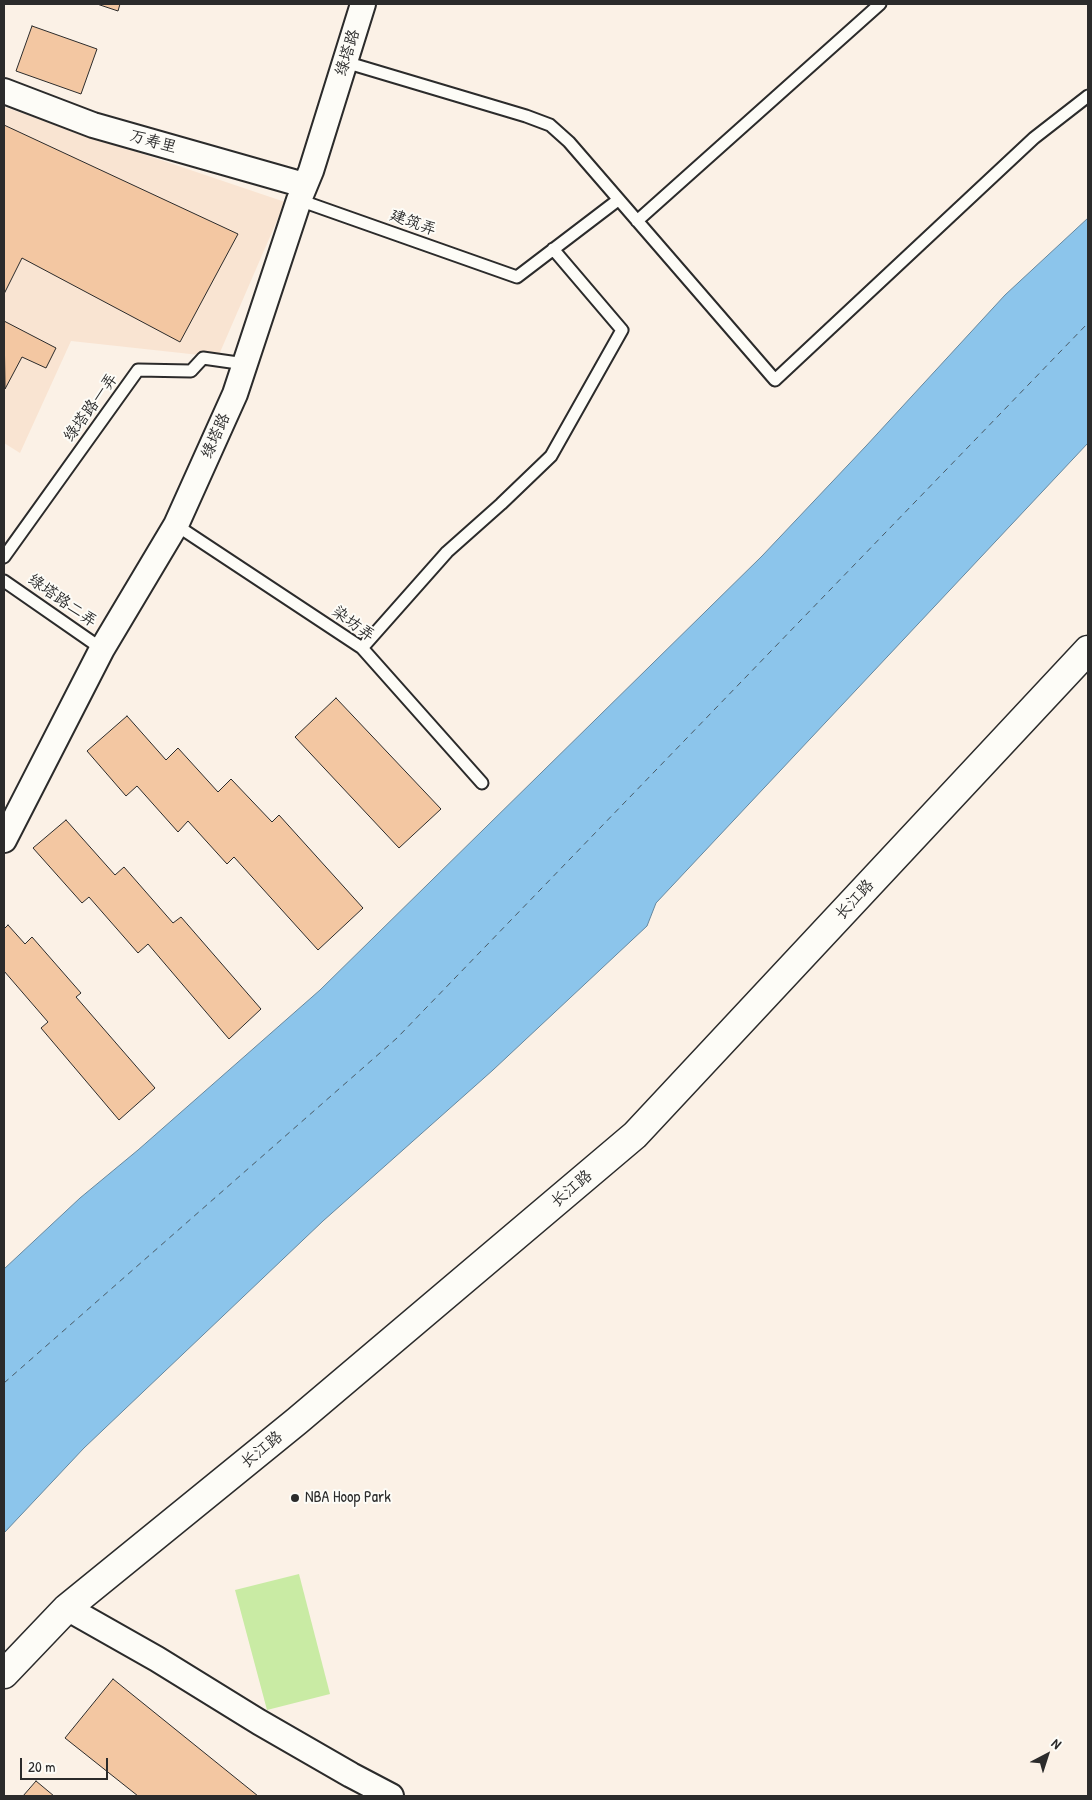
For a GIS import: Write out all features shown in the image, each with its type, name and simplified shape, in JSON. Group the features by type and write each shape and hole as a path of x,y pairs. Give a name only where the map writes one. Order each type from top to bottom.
{"street":[{"name":"绿塔路","path":"4,838 102,649 176,525 235,394 302,192 311,171 363,4"},
{"name":"万寿里","path":"4,91 93,125 302,192"},
{"name":"长江路","path":"4,1674 67,1608 297,1421 635,1135 1088,650"},
{"path":"67,1608 157,1659 276,1732 391,1796"}],"lane":[{"path":"637,221 880,4"},
{"path":"345,62 526,116 550,125 569,142 775,380 1034,138 1088,96"},
{"name":"建筑弄","path":"302,192 517,277 553,249"},
{"path":"362,648 447,552 551,456 622,330 553,249 618,200"},
{"name":"绿塔路一弄","path":"4,557 138,370 191,371 203,358 245,364"},
{"name":"染坊弄","path":"176,525 362,648 482,782"},
{"name":"绿塔路二弄","path":"4,581 102,649"}],"shaded area":[{"path":"4,107 285,202 218,357 71,341 20,453 4,443"}],"green space":[{"path":"299,1574 330,1694 267,1710 235,1590"}],"water":[{"path":"1088,218 1088,443 656,903 647,926 493,1070 323,1221 84,1448 4,1533 4,1269 80,1198 138,1150 320,990 762,556 1005,295"}],"building":[{"path":"97,4 120,4 118,11"},
{"path":"32,26 97,49 81,94 16,71"},
{"path":"4,125 238,234 180,342 22,258 4,294"},
{"path":"4,321 56,348 46,368 22,357 5,389"},
{"path":"336,698 441,809 399,848 295,737"},
{"path":"127,716 166,760 178,748 218,792 231,779 272,822 279,815 363,908 318,950 234,857 227,864 188,821 178,832 137,786 126,796 87,751"},
{"path":"66,820 115,875 124,867 173,923 181,917 261,1009 229,1039 148,944 138,953 89,897 82,903 33,848"},
{"path":"8,925 25,944 32,937 81,993 76,997 155,1088 119,1120 41,1028 48,1022 4,971 4,929"},
{"path":"113,1679 258,1796 138,1796 65,1738"},
{"path":"36,1781 54,1796 23,1796"}],"ferry route":[{"path":"4,1383 397,1038 1088,323"}],"place":[{"name":"NBA Hoop Park","path":"295,1498"}]}
